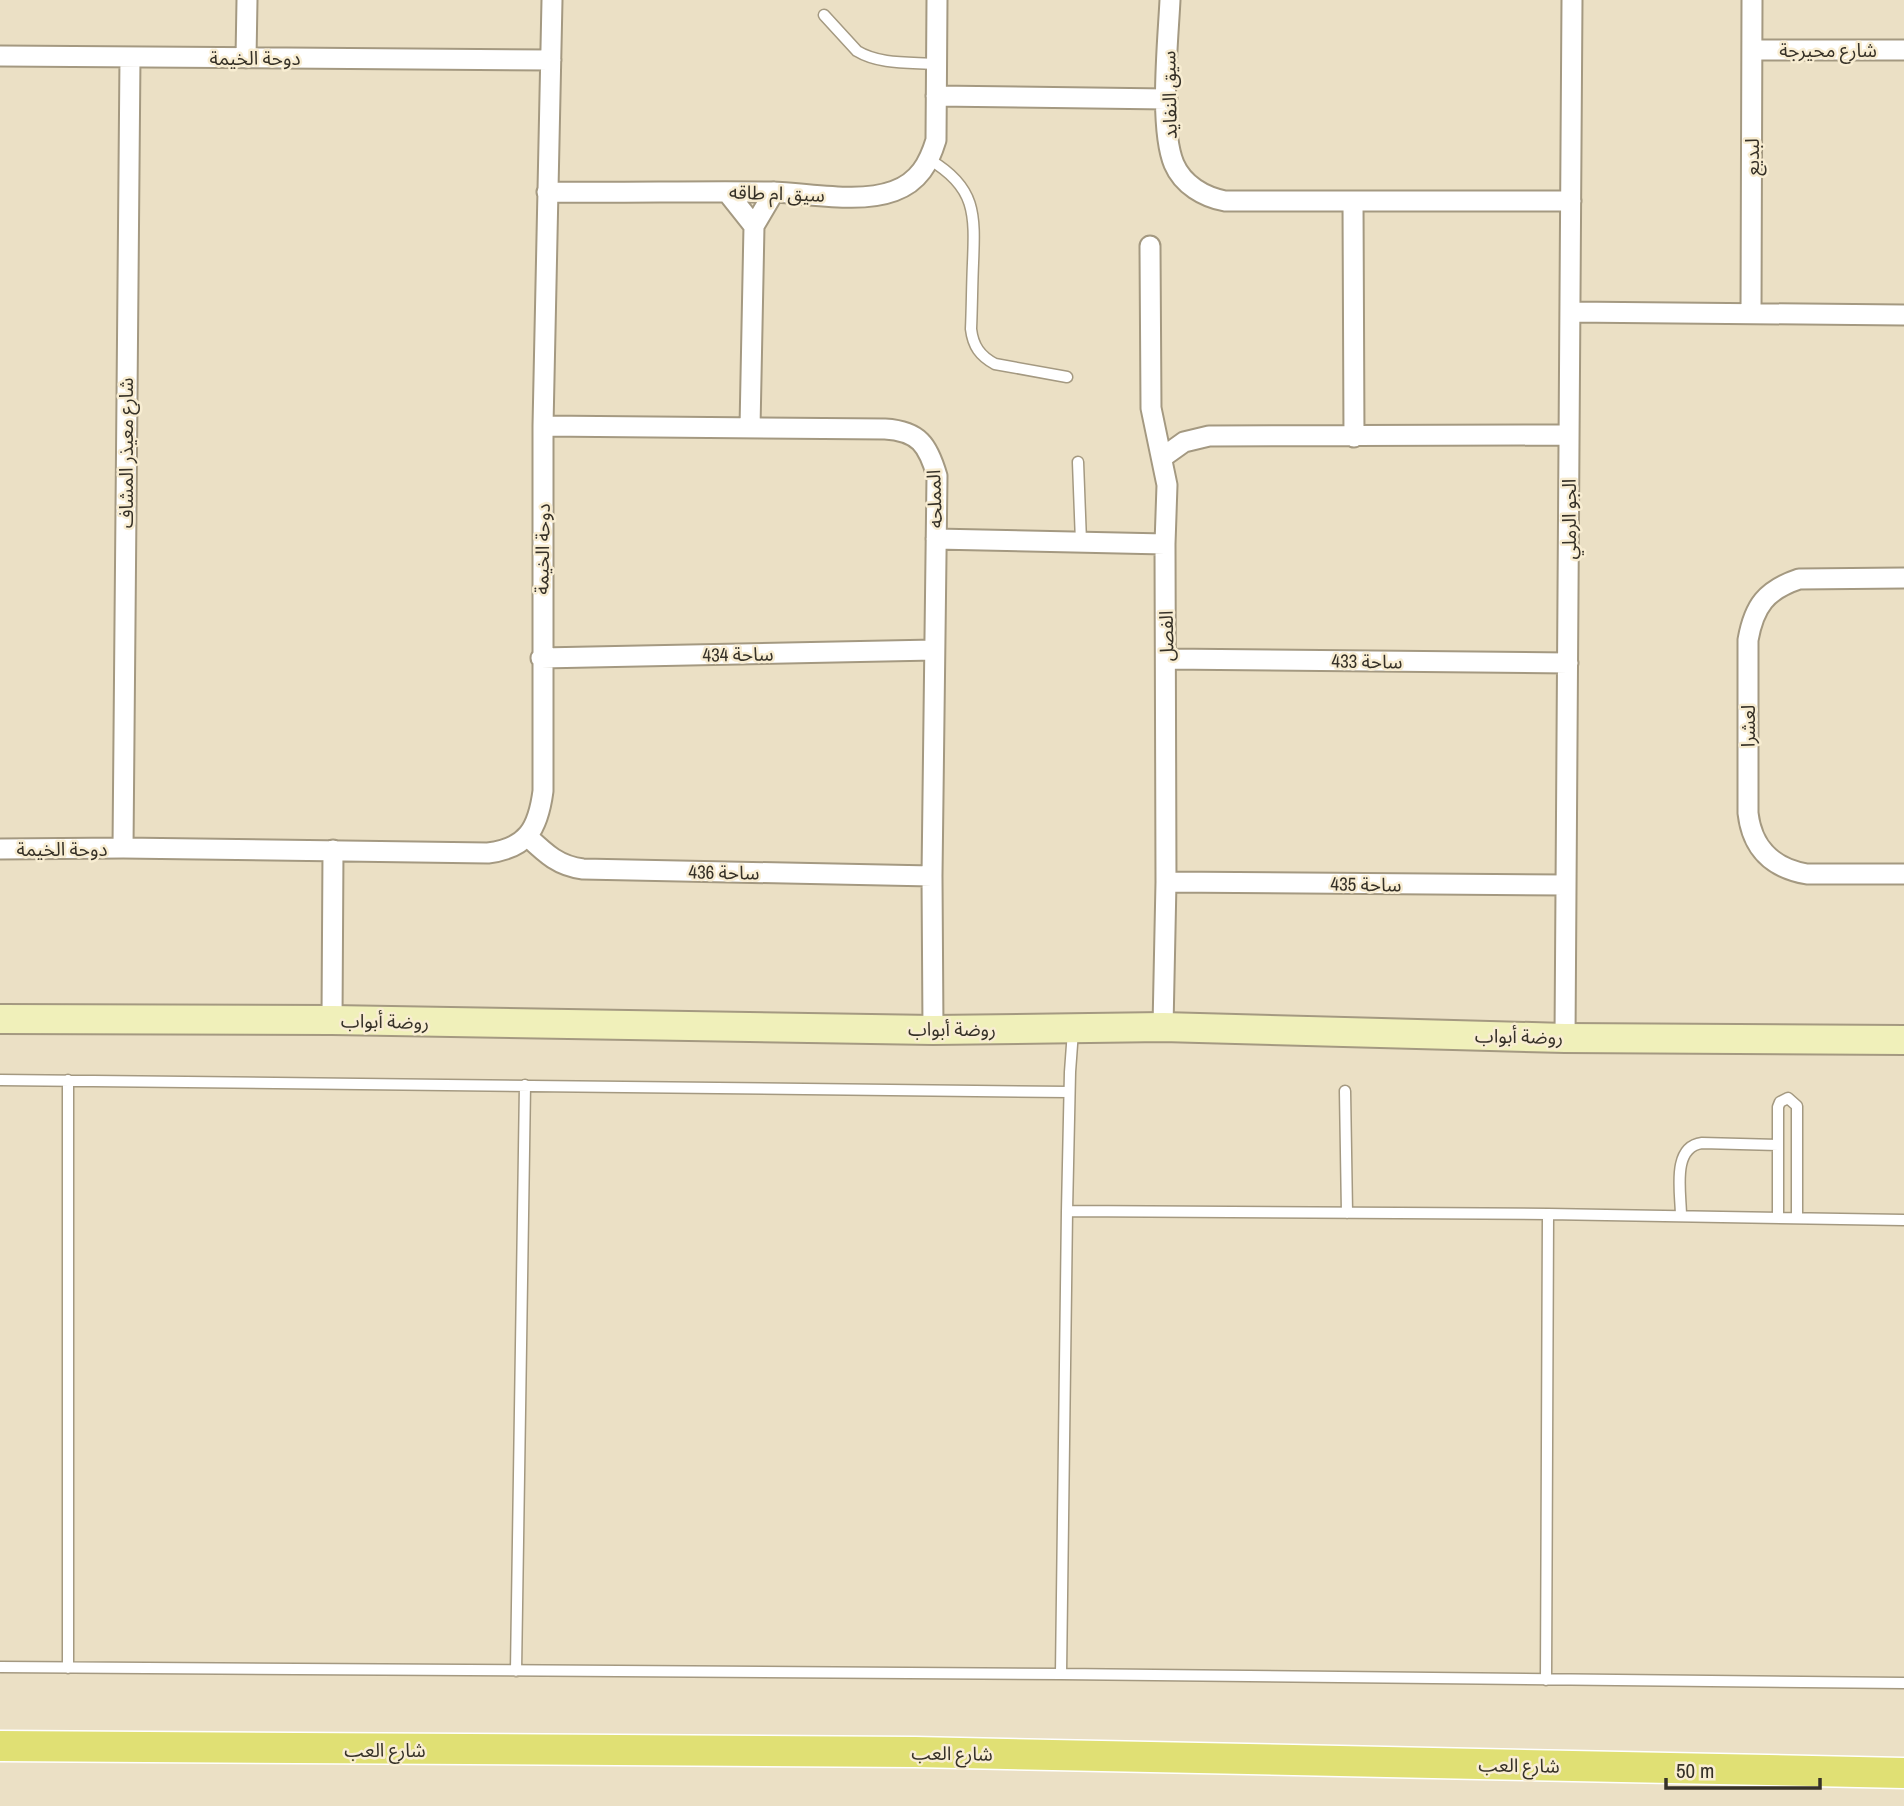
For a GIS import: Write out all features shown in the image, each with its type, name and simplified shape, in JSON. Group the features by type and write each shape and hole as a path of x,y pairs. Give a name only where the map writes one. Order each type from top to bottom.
{"main road":[{"name":"شارع العب","path":"0,1746 915,1752 1904,1773"}],"street":[{"path":"246,58 247,0"},
{"name":"دوحة الخيمة","path":"0,849 488,853 508,850 527,836 536,823 543,792 543,426 552,0"},
{"path":"930,160 936,139 937,0"},
{"name":"سيق النفايد","path":"1170,0 1167,99 1169,144 1174,164 1183,178 1210,198 1225,201 1571,201"},
{"name":"الجو الرملي","path":"1565,1038 1572,0"},
{"name":"لبديع","path":"1751,313 1752,0"},
{"name":"شارع محيرجة","path":"1753,50 1904,50"},
{"name":"دوحة الخيمة","path":"0,56 551,60"},
{"name":"شارع معيذر المشاف","path":"123,848 130,57"},
{"path":"936,96 1167,99"},
{"name":"سيق ام طاقه","path":"547,192 879,195 909,183 921,173 930,160"},
{"path":"727,192 754,226"},
{"path":"750,428 754,226 775,192"},
{"path":"1353,201 1354,437"},
{"name":"الفصل","path":"1150,246 1151,408 1167,485 1163,1027"},
{"path":"1570,312 1904,315"},
{"name":"المملحه","path":"543,426 885,429 906,433 925,444 937,476 932,876 933,1030"},
{"path":"1163,457 1184,442 1209,436 1569,435"},
{"path":"936,539 1165,544"},
{"name":"لعشرا","path":"1904,578 1799,579 1783,584 1769,594 1758,607 1748,640 1748,813 1756,843 1765,855 1792,871 1807,874 1904,874"},
{"name":"ساحة 434","path":"541,658 934,650"},
{"name":"ساحة 433","path":"1167,659 1568,663"},
{"name":"ساحة 436","path":"527,836 550,857 571,867 932,876"},
{"path":"332,1020 333,850"},
{"name":"ساحة 435","path":"1166,882 1566,886"},
{"name":"روضة أبواب","path":"0,1019 332,1020 933,1030 1163,1027 1565,1038 1904,1040"}],"lane":[{"path":"824,15 857,51 864,55 882,61 937,64"},
{"path":"930,160 957,180 972,212 974,235 971,329 977,351 995,364 1067,377"},
{"path":"1078,462 1081,542"},
{"path":"1061,1674 1069,1092 1073,1028"},
{"path":"0,1080 1069,1092"},
{"path":"68,1080 68,1668"},
{"path":"516,1671 525,1085"},
{"path":"1345,1091 1347,1213"},
{"path":"1778,1218 1778,1104 1788,1098 1797,1106 1797,1218"},
{"path":"1681,1216 1682,1160 1691,1146 1702,1143 1778,1145"},
{"path":"1067,1211 1548,1214 1904,1220"},
{"path":"1546,1680 1548,1214"},
{"path":"0,1667 1061,1674 1904,1684"}]}
